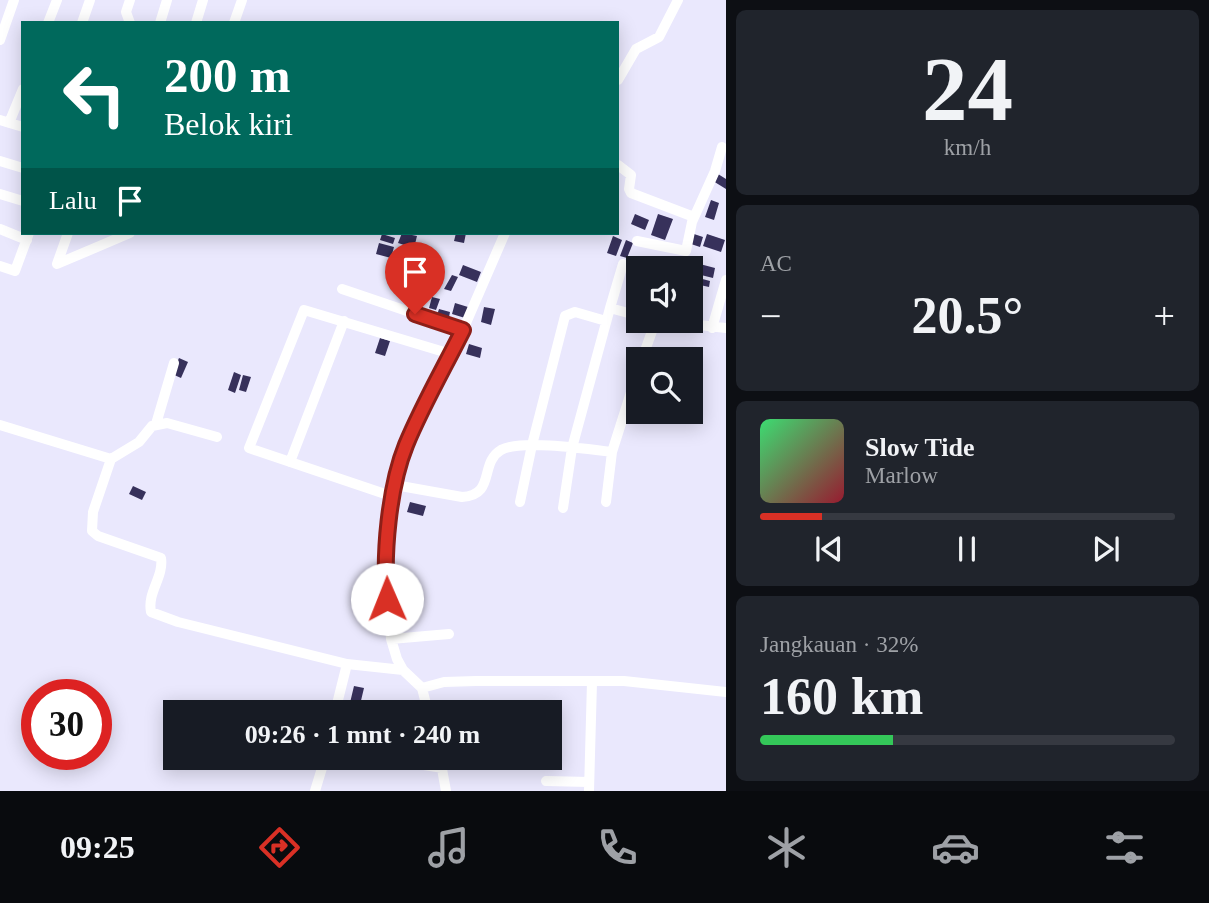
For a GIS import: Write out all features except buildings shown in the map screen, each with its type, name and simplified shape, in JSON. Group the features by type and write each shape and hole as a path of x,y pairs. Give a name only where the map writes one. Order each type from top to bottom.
{"street":[{"path":"0,40 4,18 14,0"},
{"path":"49,21 57,0"},
{"path":"83,21 90,0"},
{"path":"129,21 126,12 130,0"},
{"path":"161,21 167,0"},
{"path":"197,21 203,0"},
{"path":"235,21 242,0"},
{"path":"619,78 636,49 659,37 678,0"},
{"path":"5,121 21,93"},
{"path":"637,241 686,251 694,217 715,171 722,147"},
{"path":"0,161 21,167"},
{"path":"619,166 631,175 631,193 694,217"},
{"path":"0,194 21,200"},
{"path":"0,229 21,234"},
{"path":"67,235 57,264 125,235"},
{"path":"425,700 422,688 403,670 391,639 386,551 394,496 406,445 463,330 504,235"},
{"path":"0,266 15,271 28,236"},
{"path":"563,508 572,447 622,264"},
{"path":"712,328 726,280"},
{"path":"342,289 463,330"},
{"path":"610,308 626,312"},
{"path":"394,496 249,448 304,310 451,354"},
{"path":"520,502 565,316 575,312 606,321"},
{"path":"290,462 344,321"},
{"path":"703,327 726,328"},
{"path":"174,363 156,424 139,442 111,459 93,512 92,531 98,536 161,558 161,569 151,591 151,612 178,622 346,664 403,670"},
{"path":"606,502 612,452 626,403"},
{"path":"156,424 167,423 217,437"},
{"path":"0,425 111,459"},
{"path":"396,485 462,497 471,496 480,492 493,459 500,451 532,445 612,452"},
{"path":"391,639 449,634"},
{"path":"338,700 346,664"},
{"path":"422,688 444,682 476,681 639,682 726,692"},
{"path":"547,781 589,787 592,682"},
{"path":"315,791 321,770"},
{"path":"443,770 446,791"}],"route":[{"path":"387,599 386,551 399,466 406,445 463,330 415,314"}]}
